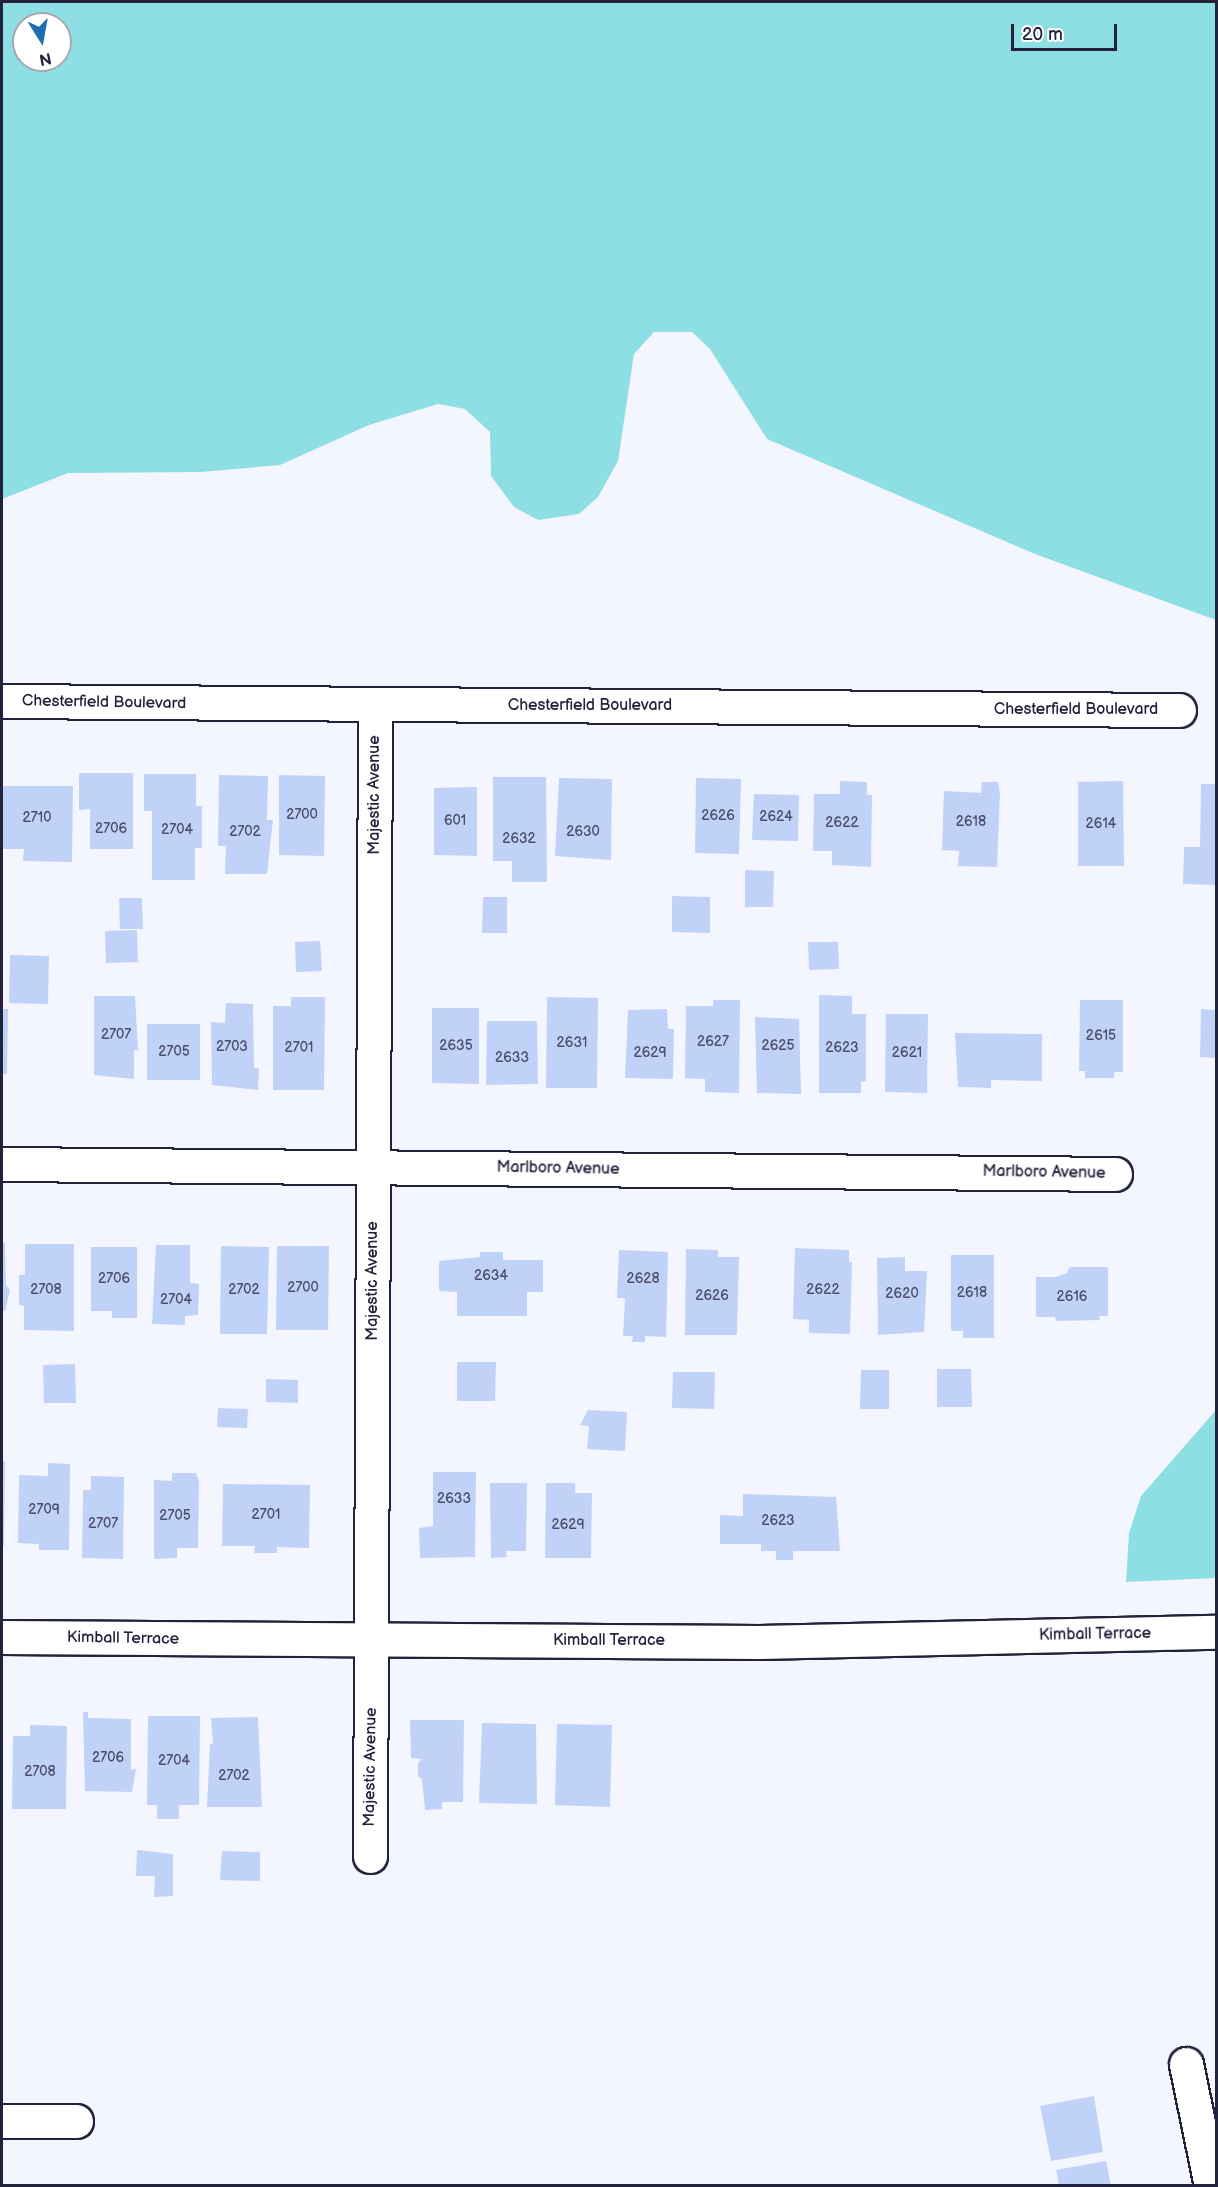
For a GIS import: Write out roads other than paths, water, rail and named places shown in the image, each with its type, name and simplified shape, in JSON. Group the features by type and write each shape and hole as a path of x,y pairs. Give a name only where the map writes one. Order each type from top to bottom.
{"street":[{"name":"Chesterfield Boulevard","path":"2,701 375,707 1179,710"},
{"name":"Majestic Avenue","path":"370,1856 375,707"},
{"name":"Marlboro Avenue","path":"2,1164 1114,1174"},
{"name":"Kimball Terrace","path":"2,1637 759,1642 1216,1632"},
{"path":"1186,2064 1211,2186"},
{"path":"2,2121 76,2121"}],"water":[{"path":"2,2 1216,2 1216,620 1035,554 767,439 710,349 692,332 654,332 634,354 618,461 598,497 579,514 538,520 514,507 491,476 490,432 465,409 438,404 369,425 280,465 201,472 68,473 2,499"},
{"path":"1216,1410 1216,1578 1126,1582 1129,1533 1141,1496"}]}
